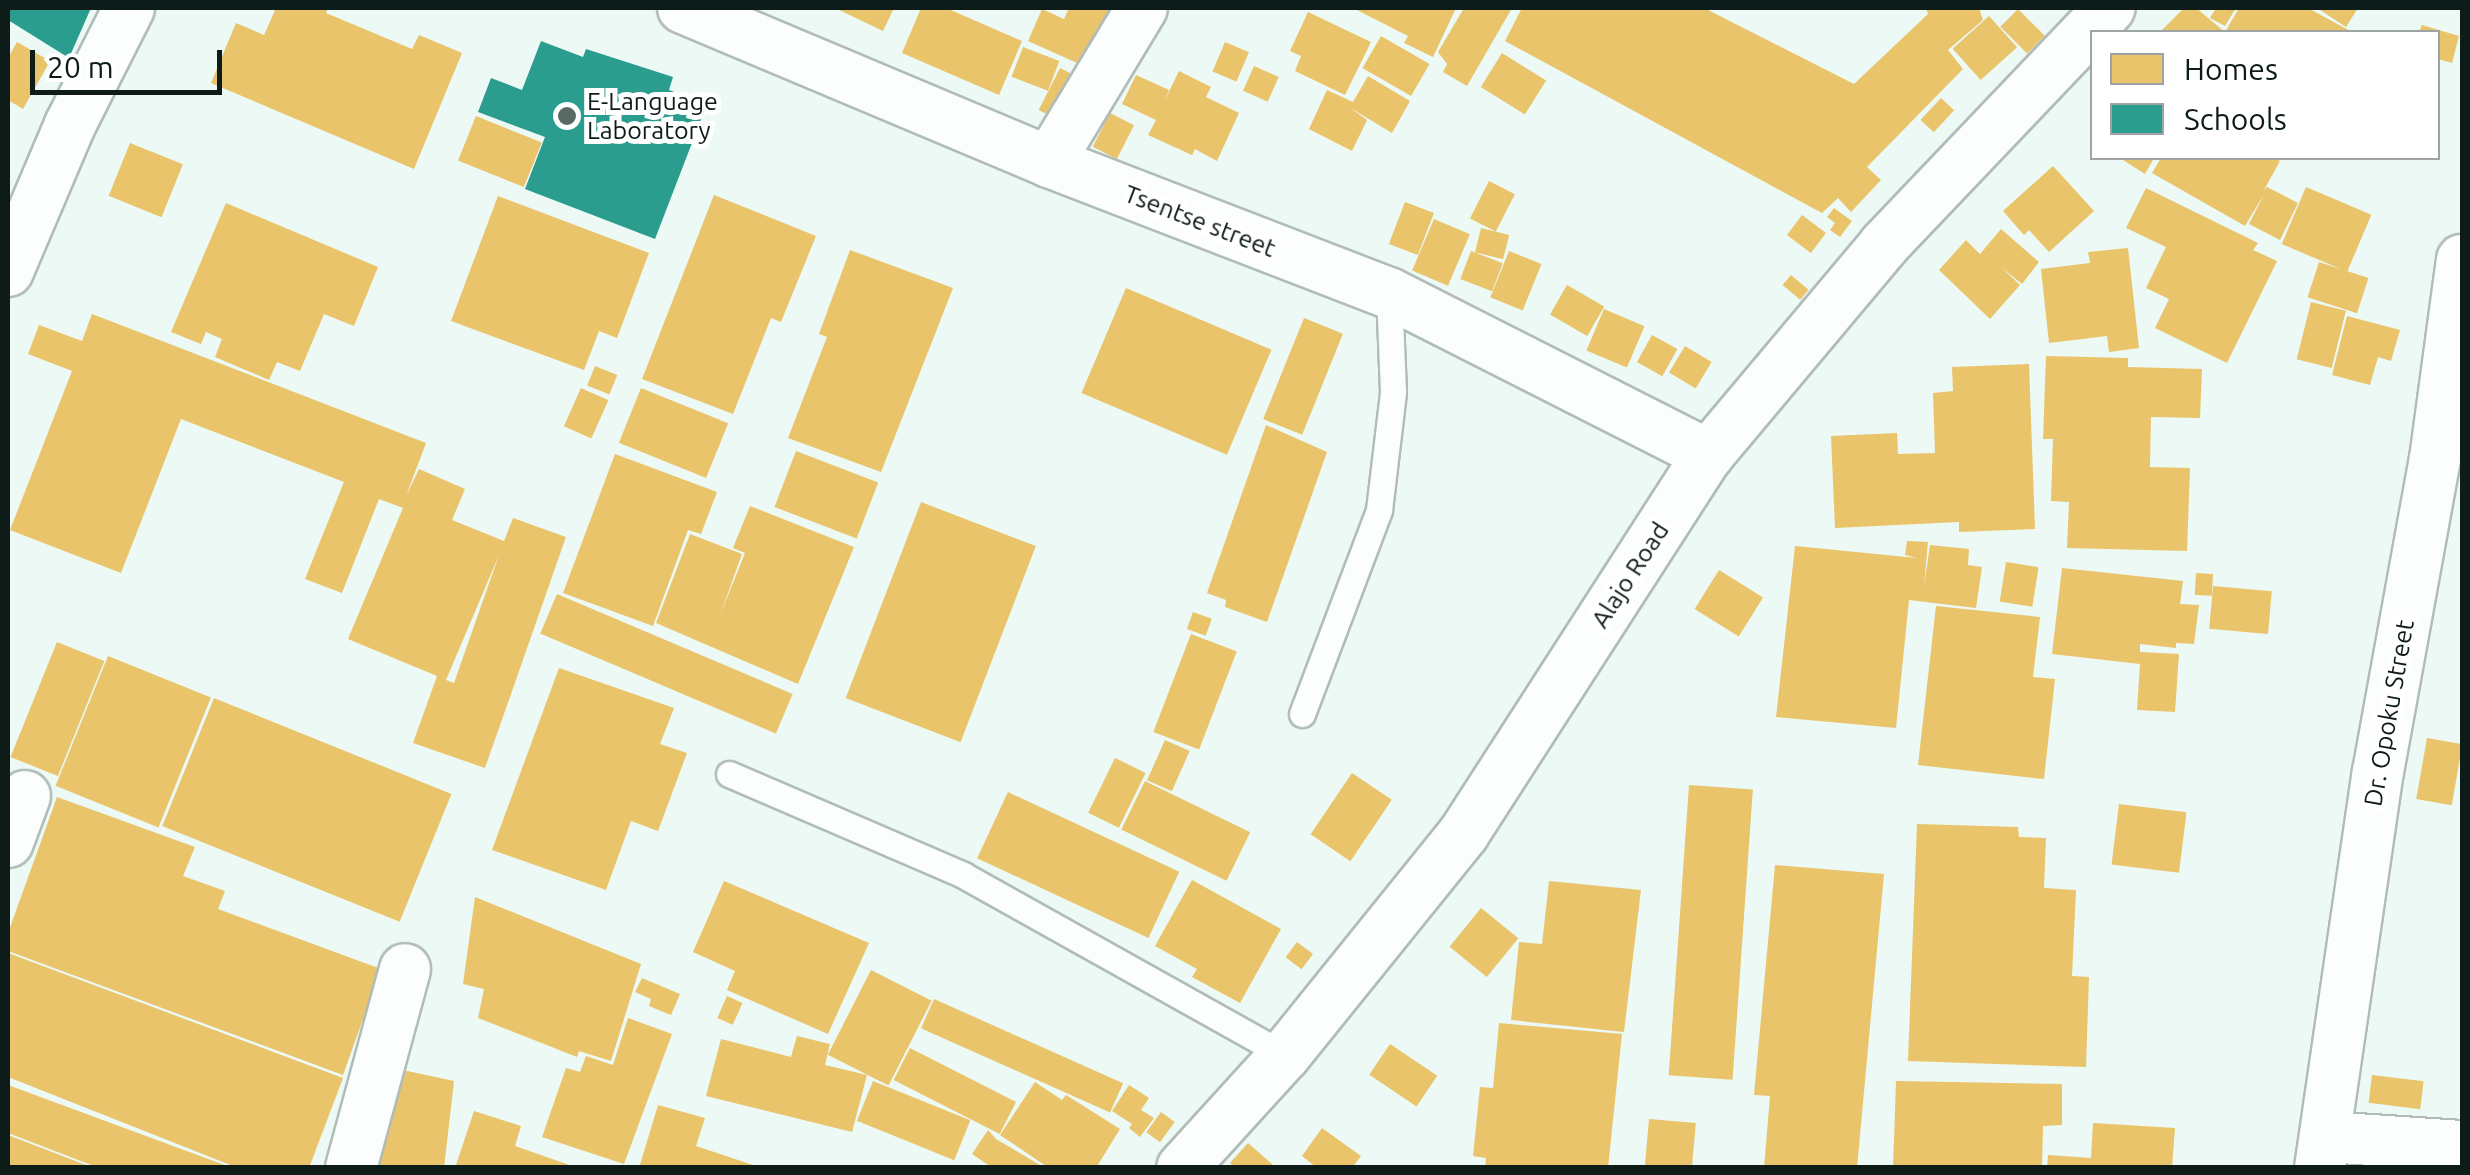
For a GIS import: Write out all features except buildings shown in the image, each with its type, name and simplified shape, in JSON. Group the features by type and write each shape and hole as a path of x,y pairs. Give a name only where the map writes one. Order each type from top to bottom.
{"street":[{"path":"8,271 70,126 129,8"},
{"name":"Tsentse street","path":"683,8 1049,162 1389,294 1708,455"},
{"path":"1049,162 1142,8"},
{"name":"Alajo Road","path":"1182,1168 1285,1054 1464,834 1708,455 1884,245 2110,8"},
{"name":"Dr. Opoku Street","path":"2323,1152 2378,772 2449,460 2462,260"},
{"path":"352,1168 406,969"},
{"path":"2323,1152 2462,1146"}],"lane":[{"path":"1302,714 1379,510 1393,392 1389,294"},
{"path":"729,774 963,875 1285,1054"}],"place":[{"name":"E-Language Laboratory","path":"567,116"}]}
